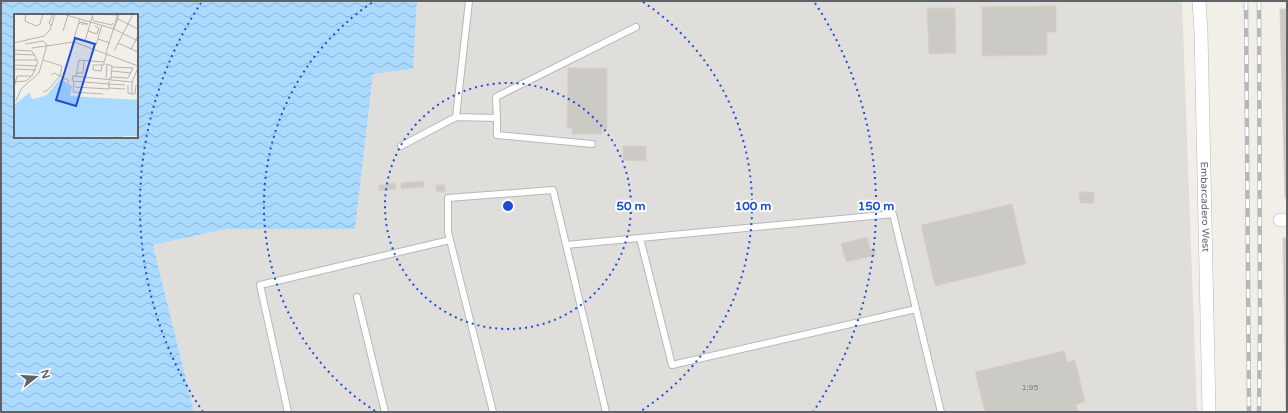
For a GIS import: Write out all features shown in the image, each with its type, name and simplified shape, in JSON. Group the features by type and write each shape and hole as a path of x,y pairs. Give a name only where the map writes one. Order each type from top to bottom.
{"street":[{"name":"Embarcadero West","path":"1199,1 1202,40 1209,412"}],"lane":[{"path":"456,117 469,1"},
{"path":"592,144 497,135 496,97 636,27"},
{"path":"401,146 456,117 497,118"},
{"path":"493,412 448,232 448,198 553,190 606,412"},
{"path":"566,245 893,214 941,412"},
{"path":"640,238 672,365 916,309"},
{"path":"288,412 260,284 450,240"},
{"path":"357,297 385,412"}],"shaded area":[{"path":"417,1 1182,1 1197,412 194,412 153,245 226,229 355,228 373,74 413,69"}],"water":[{"path":"1,1 417,1 413,69 373,74 355,229 226,229 153,245 194,412 1,412"}],"building":[{"path":"1056,6 1056,32 1047,32 1047,55 982,56 982,7"},
{"path":"927,8 955,8 956,53 929,54"},
{"path":"1280,9 1287,9 1287,198 1285,198"},
{"path":"568,68 607,68 607,129 602,129 602,134 572,134 572,128 567,128"},
{"path":"623,146 646,146 646,161 623,160"},
{"path":"423,181 424,187 401,189 401,183"},
{"path":"395,183 396,189 379,191 379,185"},
{"path":"436,185 445,185 445,192 437,192"},
{"path":"1079,192 1094,192 1094,203 1080,203"},
{"path":"1012,204 1026,264 935,286 921,225"},
{"path":"867,237 870,249 874,248 876,255 846,262 841,244"},
{"path":"1283,238 1287,238 1287,412 1286,412"},
{"path":"1064,351 1067,362 1075,360 1085,402 1076,404 1078,412 985,412 975,372"}],"railway":[{"path":"1246,1 1249,412"},
{"path":"1259,1 1259,412"}]}
